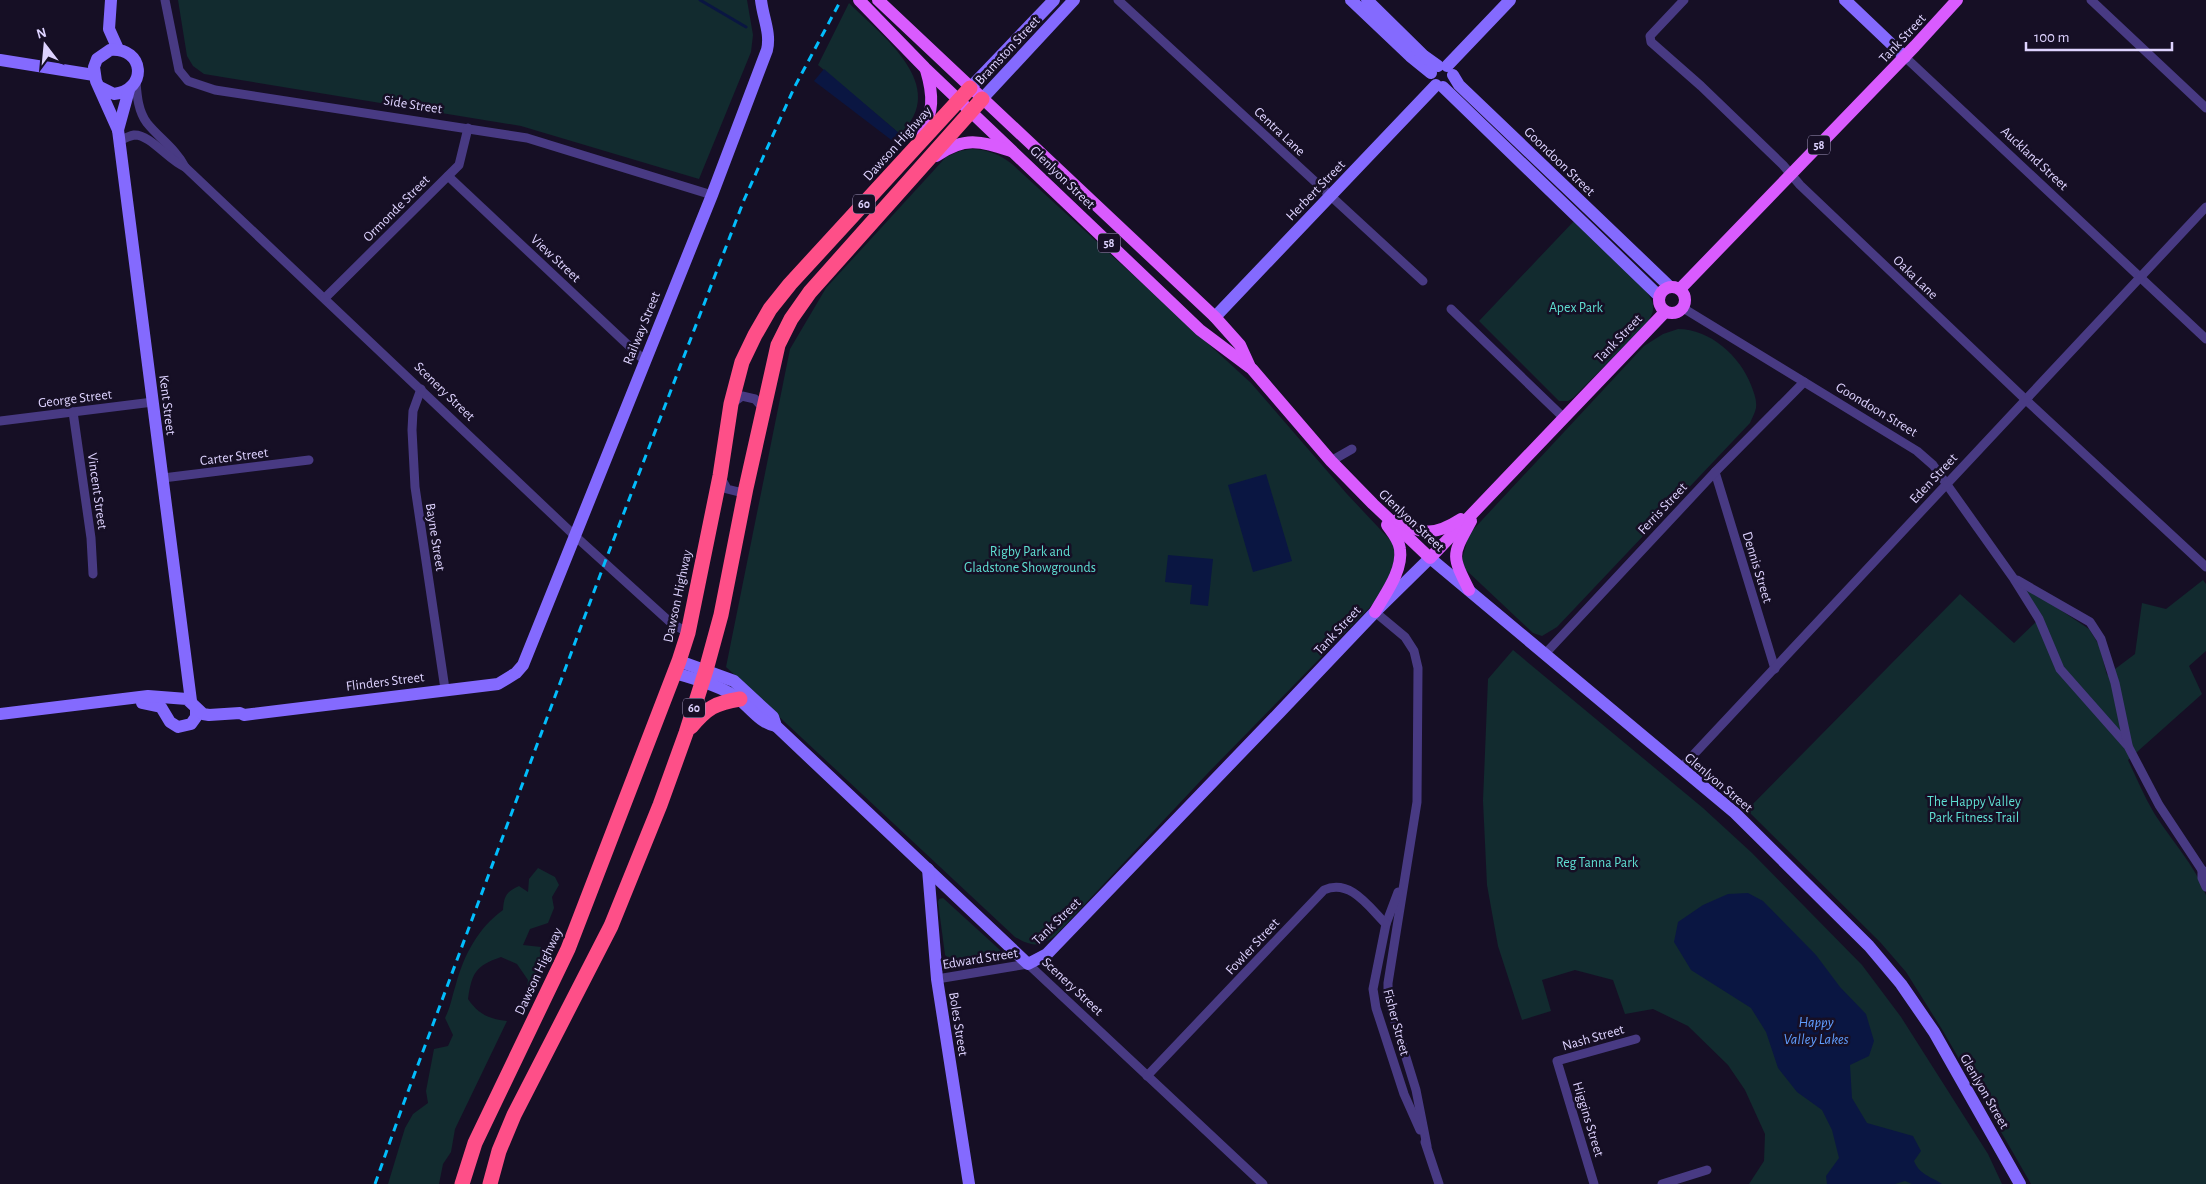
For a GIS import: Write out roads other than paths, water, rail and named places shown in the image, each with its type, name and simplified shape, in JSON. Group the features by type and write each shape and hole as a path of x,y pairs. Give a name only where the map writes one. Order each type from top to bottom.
{"highway":[{"name":"Dawson Highway","path":"462,1184 474,1143 568,949 677,667 688,633 720,476 731,404 742,362 770,309 790,284 970,88"},
{"name":"60","path":"490,1184 499,1151 514,1115 611,926 660,806 686,733 704,676 733,558 746,488 778,345 791,319 810,292 982,99"},
{"path":"686,733 709,708 724,701 740,699"}],"main road":[{"name":"Glenlyon Street","path":"859,0 925,68 1200,330 1252,370 1331,461 1430,558"},
{"name":"Glenlyon Street","path":"878,0 1215,316 1240,346 1252,370"},
{"name":"Tank Street","path":"1675,288 1791,174 1905,57 1957,0"},
{"path":"920,141 930,115 932,100 925,68"},
{"name":"60","path":"920,167 950,146 960,143 985,142 1014,151"},
{"path":"1659,296 1659,303 1665,312 1673,314 1683,308 1685,296 1675,288"},
{"name":"58","path":"1659,296 1664,290 1675,288"},
{"name":"Tank Street","path":"1430,558 1665,312"},
{"path":"1373,504 1409,528 1424,533 1450,526 1479,506"},
{"path":"1373,504 1397,540 1400,550 1400,560 1394,577 1374,612"},
{"path":"1469,590 1457,566 1455,554 1479,506"}],"street":[{"path":"111,0 109,29 118,49"},
{"name":"Side Street","path":"165,0 179,70 188,81 215,90 527,138 712,195"},
{"name":"Railway Street","path":"522,665 712,195 767,50 769,41 761,0"},
{"name":"Bramston Street","path":"970,88 1054,0"},
{"name":"Bramston Street","path":"982,99 1074,0"},
{"name":"Centra Lane","path":"1118,0 1423,281"},
{"name":"Goondoon Street","path":"1350,0 1410,56 1459,84 1675,288"},
{"name":"Goondoon Street","path":"1367,0 1659,296"},
{"name":"Herbert Street","path":"1215,316 1330,196 1510,0"},
{"name":"Oaka Lane","path":"1684,0 1650,36 1651,42 1707,92 2026,400 2206,567"},
{"name":"Auckland Street","path":"1844,0 2206,339"},
{"path":"2091,0 2206,108"},
{"path":"118,49 133,57 138,73 132,86 114,94 100,87 94,74 97,59 110,50 118,49"},
{"path":"0,60 94,74"},
{"name":"Kent Street","path":"118,136 132,86"},
{"name":"Scenery Street","path":"132,86 146,121 181,159 185,167 574,535 670,622 688,633"},
{"name":"Kent Street","path":"100,87 118,136 189,685 187,705"},
{"name":"Ormonde Street","path":"325,298 459,165 468,128"},
{"name":"Scenery Street","path":"118,136 134,135 145,137 175,163 185,167"},
{"name":"View Street","path":"448,176 644,360"},
{"name":"Eden Street","path":"1681,768 2206,207"},
{"name":"Goondoon Street","path":"1683,308 1926,457 1947,482 2014,579 2039,619 2060,669 2128,746 2159,806 2204,871 2202,878 2206,887"},
{"path":"1451,309 1563,418"},
{"name":"Ferris Street","path":"1544,656 1715,472 1804,382"},
{"name":"Bayne Street","path":"421,389 413,411 415,487 446,689"},
{"path":"731,404 742,396 755,399 763,408"},
{"name":"George Street","path":"0,421 153,402"},
{"name":"Vincent Street","path":"73,412 91,538 93,574"},
{"path":"1331,461 1352,449"},
{"name":"Carter Street","path":"163,478 308,460"},
{"name":"Dennis Street","path":"1715,472 1775,669"},
{"path":"720,476 727,489 739,492 746,488"},
{"name":"Glenlyon Street","path":"1430,558 1544,656 1735,813 1777,853 1886,965 1934,1032 2020,1184"},
{"name":"Tank Street","path":"1028,964 1046,954 1279,714 1374,612 1430,558"},
{"name":"Goondoon Street","path":"2014,579 2090,622 2094,627 2101,639 2115,683 2128,746"},
{"name":"Fisher Street","path":"1374,612 1405,637 1418,660 1417,802 1404,873 1388,983 1388,999 1416,1090 1427,1146"},
{"name":"Flinders Street","path":"0,714 148,696 187,705 203,714 244,714 498,684 516,673 522,665"},
{"name":"Scenery Street","path":"677,667 704,676 740,699 767,724 776,726"},
{"name":"Scenery Street","path":"704,676 726,677 743,688 773,716 776,726 1262,1184"},
{"name":"Flinders Street","path":"122,699 161,707 170,722 178,727 187,726 187,705"},
{"path":"168,718 170,704 187,705"},
{"name":"Boles Street","path":"928,868 937,978 969,1184"},
{"name":"Fisher Street","path":"1404,873 1386,924 1374,981 1374,996 1404,1094 1427,1146 1439,1184"},
{"name":"Fowler Street","path":"1147,1076 1324,890 1337,886 1350,889 1386,924"},
{"name":"Edward Street","path":"937,978 1028,964"},
{"name":"Nash Street","path":"1557,1061 1636,1039"},
{"name":"Higgins Street","path":"1557,1061 1594,1184"},
{"path":"1662,1184 1707,1170"}],"water":[{"path":"824,69 900,134 894,142 814,81"},
{"path":"1266,474 1292,561 1253,572 1228,485"},
{"path":"1168,555 1213,559 1208,606 1190,604 1192,585 1165,582"},
{"name":"Happy Valley Lakes","path":"1748,893 1763,901 1816,955 1840,987 1866,1014 1874,1041 1869,1056 1850,1065 1852,1098 1867,1123 1913,1136 1921,1151 1914,1161 1916,1166 1922,1172 1942,1184 1912,1184 1905,1181 1895,1184 1827,1184 1826,1176 1839,1158 1832,1130 1822,1110 1797,1092 1778,1068 1766,1032 1751,1008 1691,970 1674,942 1678,922 1703,905 1728,894"}],"waterway":[{"path":"700,0 746,27"}],"railway":[{"path":"375,1184 605,562 744,200 794,88 841,0"}],"park label":[{"name":"Apex Park","path":"1576,307"},
{"name":"Rigby Park and Gladstone Showgrounds","path":"1030,560"},
{"name":"The Happy Valley Park Fitness Trail","path":"1974,810"},
{"name":"Reg Tanna Park","path":"1597,862"}]}
